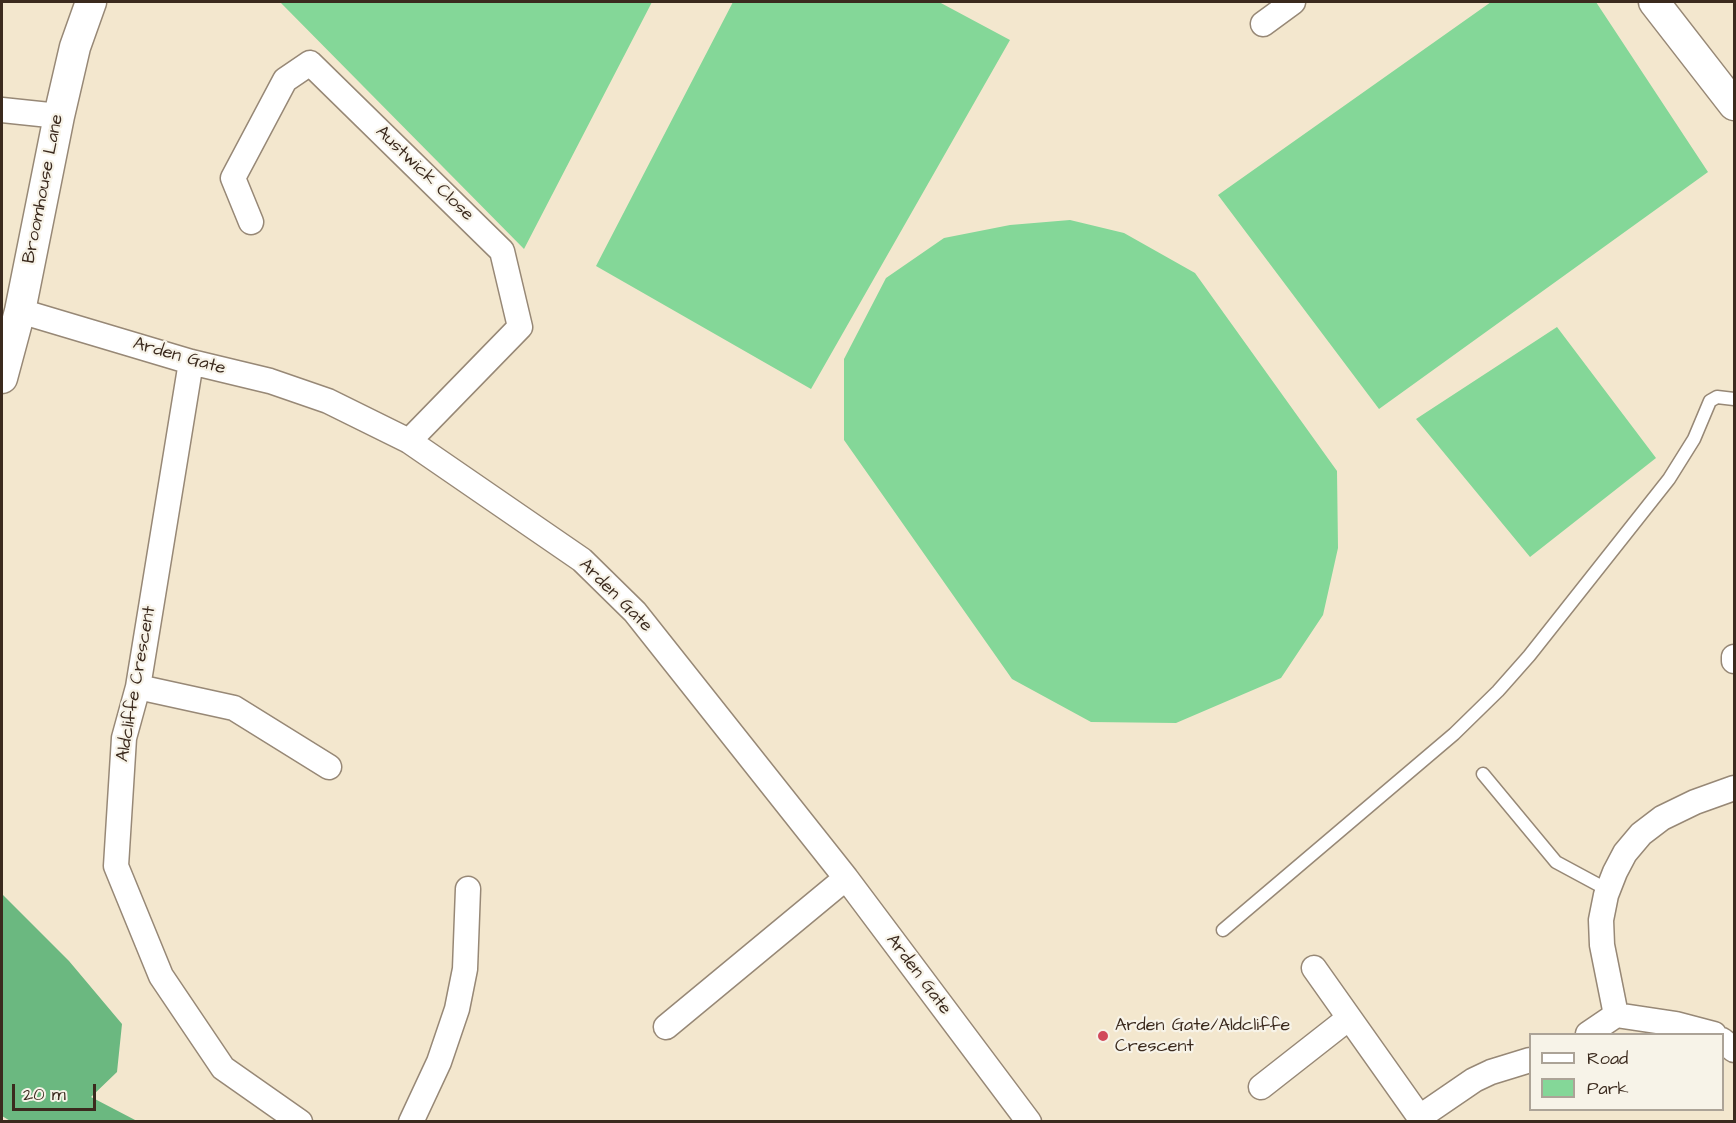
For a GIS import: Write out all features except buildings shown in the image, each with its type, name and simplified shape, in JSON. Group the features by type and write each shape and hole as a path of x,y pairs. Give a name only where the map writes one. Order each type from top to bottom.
{"street":[{"name":"Broomhouse Lane","path":"2,378 20,311 75,48 91,2"},
{"path":"1263,24 1293,2"},
{"path":"1654,2 1734,105"},
{"name":"Austwick Close","path":"251,222 233,178 285,80 310,63 502,251 520,327 409,441"},
{"path":"2,110 59,116"},
{"name":"Arden Gate","path":"20,311 191,362 270,381 328,401 409,441 582,560 635,612 846,878 1020,1119"},
{"name":"Aldcliffe Crescent","path":"191,362 138,687 124,738 116,866 161,975 223,1068 300,1122"},
{"path":"138,687 234,708 329,767"},
{"path":"1616,1015 1602,945 1601,920 1615,872 1625,853 1641,834 1662,818 1695,802 1734,788"},
{"path":"666,1027 846,878"},
{"path":"411,1122 439,1062 457,1009 465,969 468,889"},
{"path":"1314,968 1421,1119 1474,1080 1491,1072 1529,1060"},
{"path":"1591,1033 1616,1015 1676,1024 1707,1033"},
{"path":"1261,1087 1349,1018"}],"lane":[{"path":"1223,930 1454,735 1498,691 1529,656 1669,479 1694,440 1710,401 1718,397 1734,399"},
{"path":"1483,774 1556,862 1608,890"}],"green space":[{"path":"280,2 652,2 524,249"},
{"path":"733,2 939,2 1010,40 811,389 596,266"},
{"path":"1491,2 1596,2 1708,172 1379,409 1218,195"},
{"path":"1070,220 1124,233 1195,273 1337,471 1338,548 1323,615 1281,678 1176,723 1091,722 1012,679 844,440 844,359 886,278 944,238 1010,225"},
{"path":"1557,327 1656,458 1530,557 1416,419"},
{"path":"2,894 69,961 122,1024 117,1072 91,1097 137,1121 12,1122 2,1116"}],"place":[{"name":"Arden Gate/Aldcliffe Crescent","path":"1103,1036"}]}
